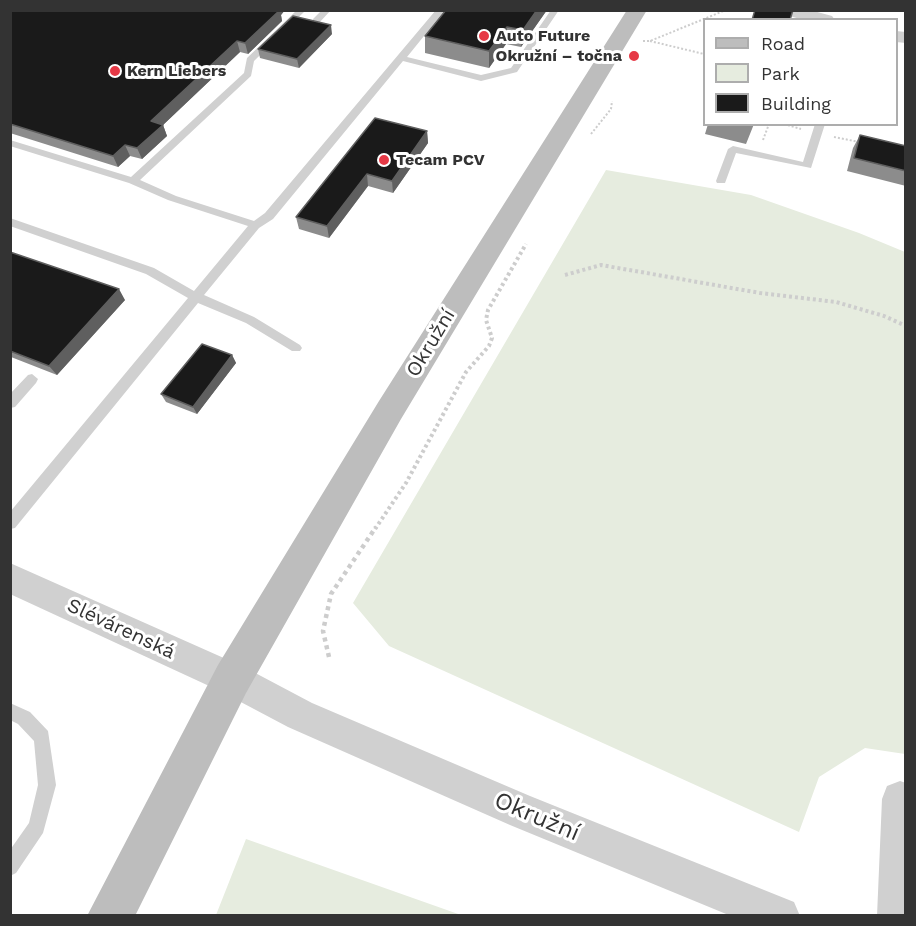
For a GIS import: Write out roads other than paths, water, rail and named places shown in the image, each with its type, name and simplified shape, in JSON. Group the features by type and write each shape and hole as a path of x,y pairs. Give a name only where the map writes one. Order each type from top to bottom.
{"main road":[{"name":"Okružní","path":"110,915 232,679 390,410 637,10"}],"street":[{"path":"788,10 809,17"},
{"name":"Slévárenská","path":"10,578 232,679"},
{"name":"Okružní","path":"232,679 300,715 502,802 780,915"},
{"path":"897,915 900,799"}],"lane":[{"path":"133,181 248,74 250,60 302,10"},
{"path":"316,21 327,10"},
{"path":"10,524 255,225 270,216 441,10"},
{"path":"401,58 481,78 514,69 555,10"},
{"path":"721,181 733,149 807,166 819,126"},
{"path":"10,143 133,181 172,198 255,225"},
{"path":"10,222 150,271 196,297 250,320 296,348"},
{"path":"10,403 32,379"},
{"path":"10,711 24,718 42,737 47,785 37,827 10,867"}],"place":[{"name":"Auto Future","path":"484,36"},
{"name":"Okružní – točna","path":"634,56"},
{"name":"Kern Liebers","path":"115,71"},
{"name":"Tecam PCV","path":"384,160"}]}
